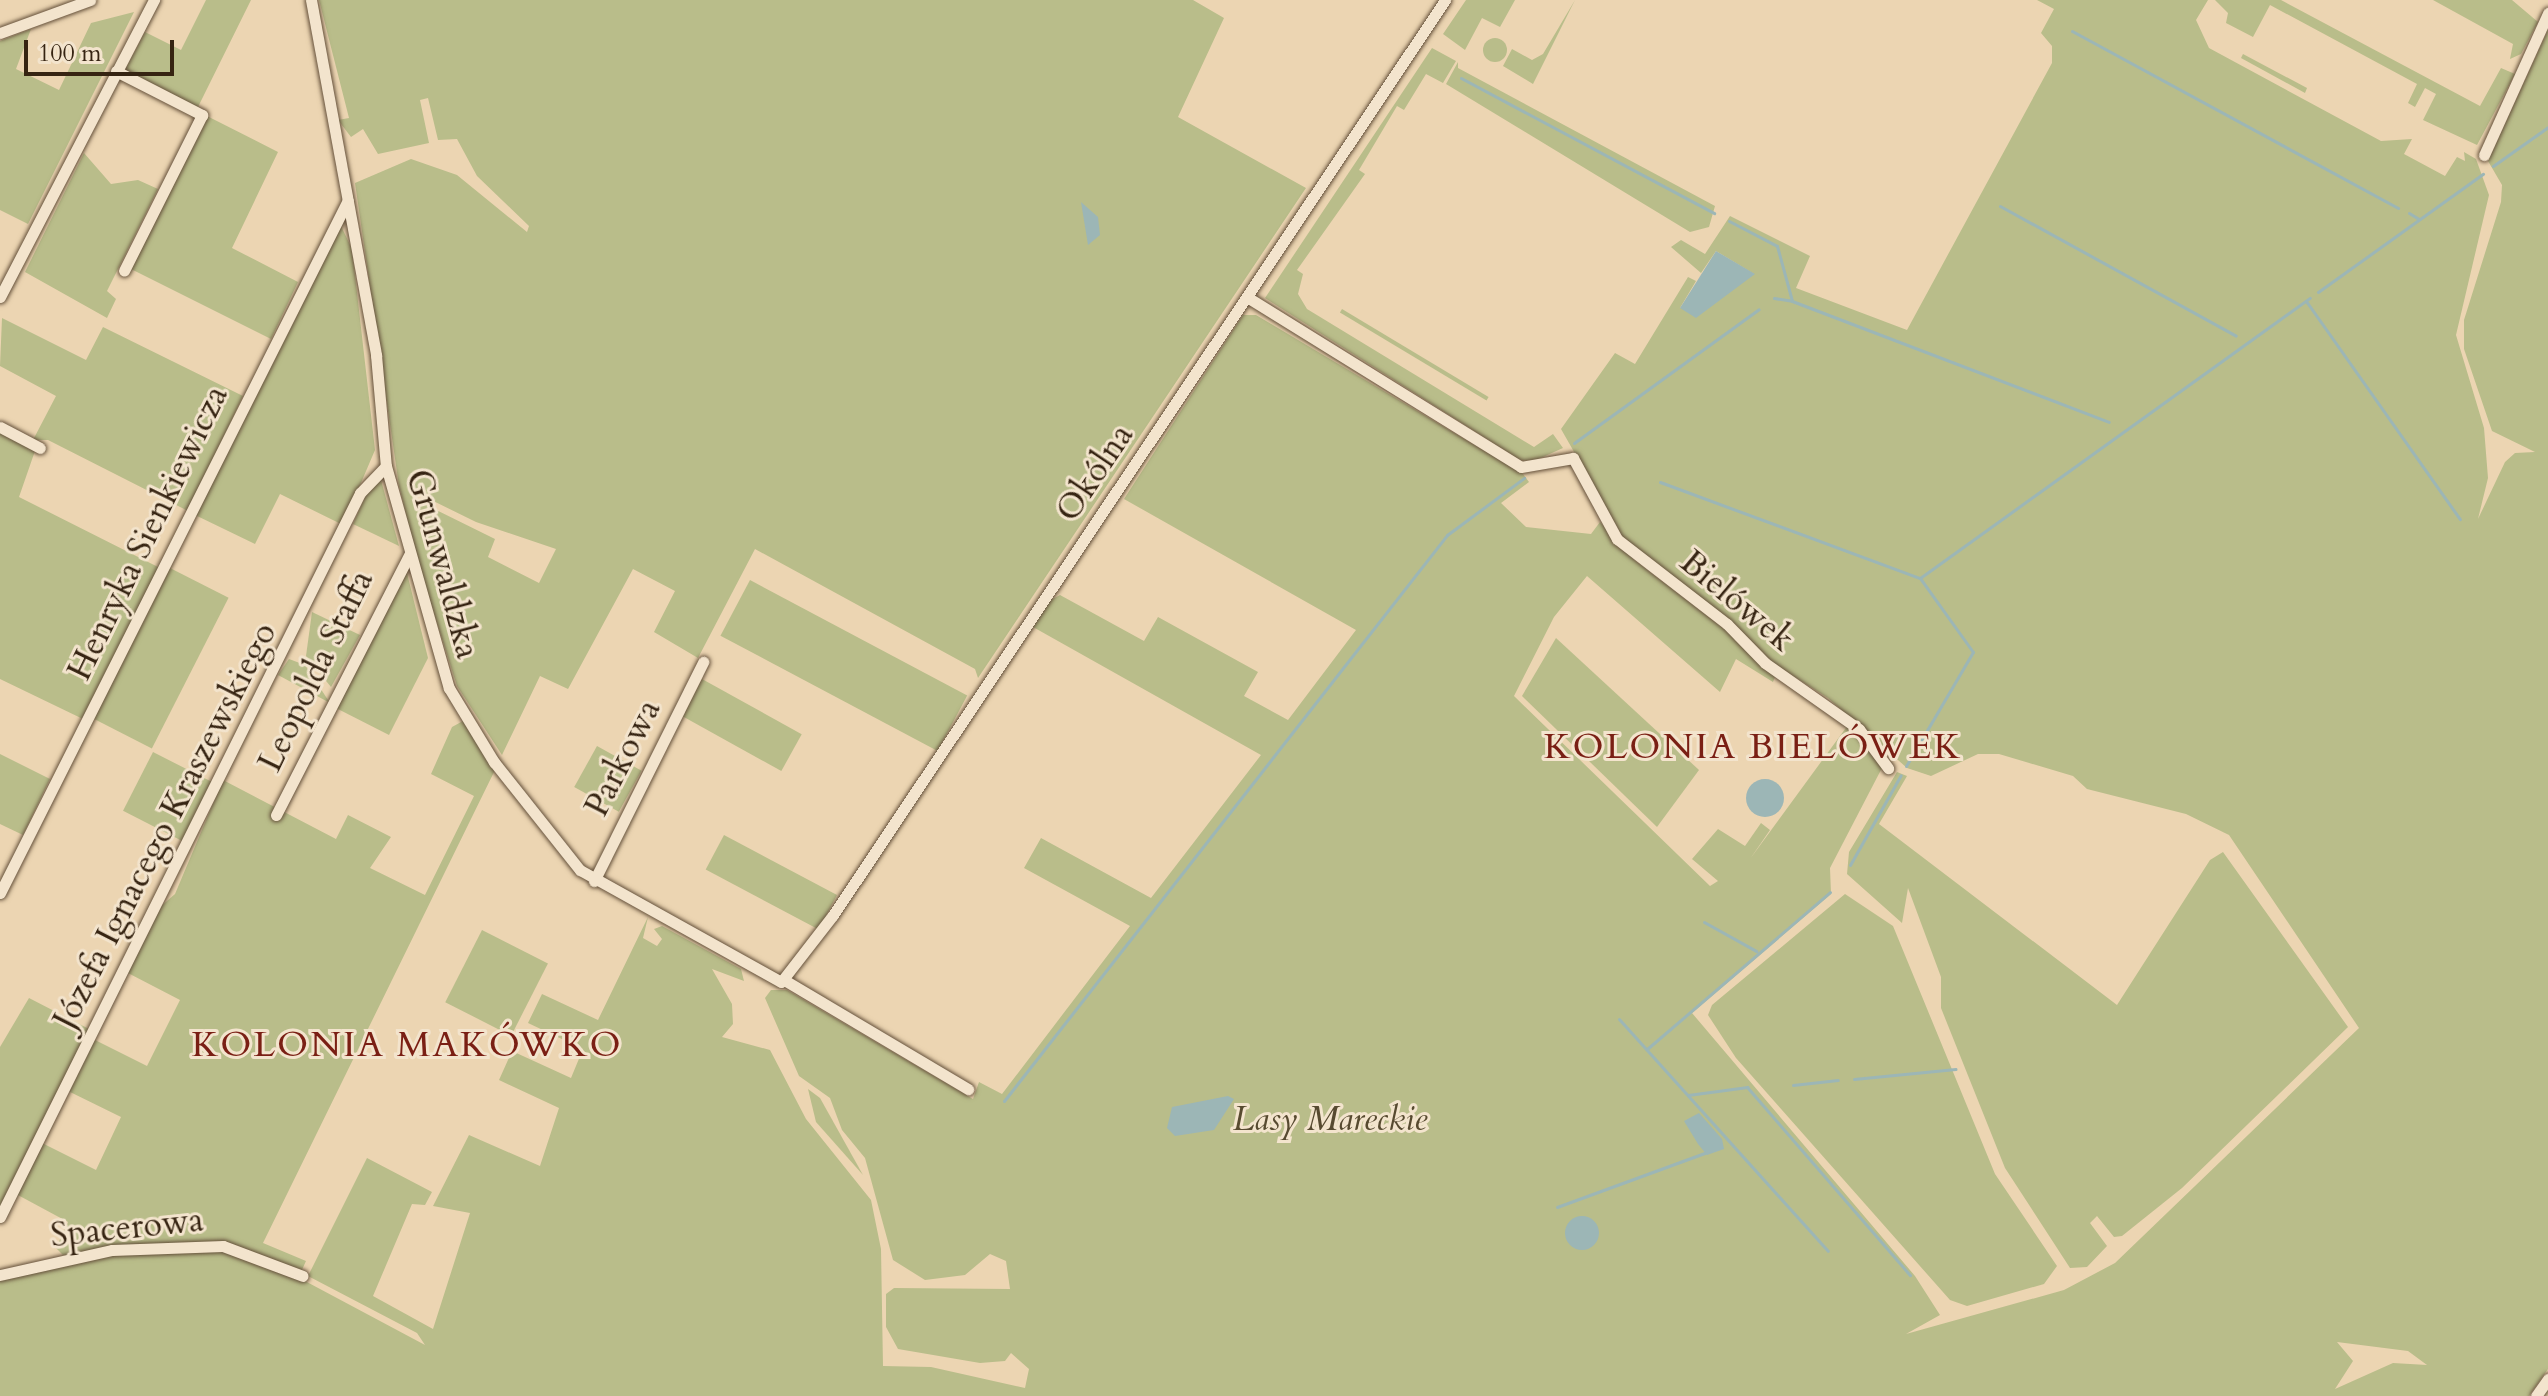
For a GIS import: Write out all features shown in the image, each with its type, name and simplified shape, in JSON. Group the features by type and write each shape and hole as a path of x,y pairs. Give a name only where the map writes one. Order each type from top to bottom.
{"street":[{"path":"0,33 90,0"},
{"path":"0,297 154,0"},
{"name":"Grunwaldzka","path":"311,0 348,199 386,466 441,666 462,711 536,818 594,881 788,979 968,1089"},
{"name":"Okólna","path":"788,979 1445,0"},
{"path":"2484,155 2548,13"},
{"path":"116,71 202,115 124,271"},
{"name":"Henryka Sienkiewicza","path":"0,893 348,199"},
{"name":"Bielówek","path":"1247,297 1521,467 1573,458 1617,539 1717,616 1765,663 1859,729 1888,768"},
{"path":"0,427 40,448"},
{"name":"Józefa Ignacego Kraszewskiego","path":"0,1217 360,493 386,466"},
{"name":"Leopolda Staffa","path":"276,815 410,553"},
{"name":"Parkowa","path":"594,881 703,662"},
{"name":"Spacerowa","path":"0,1275 112,1250 223,1246 303,1276"},
{"path":"2536,1396 2548,1379"}],"green space":[{"path":"206,0 251,0 197,109 124,72 145,32 181,50"},
{"path":"319,0 1193,0 1224,18 1178,117 1306,188 978,678 975,669 755,549 698,658 654,632 675,591 633,569 568,689 540,676 502,755 457,686 419,566 399,486 355,183 411,159 457,175 527,232 529,226 477,176 457,139 438,140 428,98 420,100 429,143 378,154 363,129 351,137 338,120 349,118","holes":["415,492 476,522 556,549 539,583 488,557 495,539 416,500"]},
{"path":"1466,0 1515,0 1500,27 1482,18 1465,50 1443,34"},
{"path":"1575,0 1533,84 1503,66 1512,49 1532,60 1543,54"},
{"name":"Lasy Mareckie","path":"2037,0 2208,0 2196,20 2209,48 2381,141 2412,139 2404,154 2445,176 2457,157 2465,161 2464,152 2476,159 2489,195 2456,335 2484,428 2488,478 2478,519 2505,462 2515,453 2535,452 2492,431 2464,349 2464,320 2501,202 2502,185 2488,161 2548,30 2548,1369 2529,1396 0,1396 0,1280 78,1258 212,1248 260,1257 425,1345 417,1333 308,1276 367,1158 432,1192 425,1205 412,1204 373,1296 433,1329 470,1213 433,1206 469,1135 540,1166 559,1108 499,1080 512,1051 571,1078 583,1049 528,1023 542,994 598,1020 648,917 643,938 657,946 662,939 654,929 662,926 741,969 744,981 712,969 732,1004 733,1024 722,1037 770,1050 806,1119 871,1200 881,1249 883,1366 931,1367 1025,1388 1029,1369 1011,1353 1005,1361 980,1363 898,1349 886,1327 886,1294 894,1288 1010,1289 1006,1261 990,1254 965,1275 925,1280 893,1260 865,1158 842,1130 830,1098 799,1076 765,998 771,990 787,990 973,1099 979,1082 1002,1094 1130,926 1024,868 1041,838 1151,898 1261,755 1033,627 1049,601 1060,595 1144,641 1158,617 1258,672 1244,696 1288,720 1356,630 1124,499 1243,315 1256,315 1523,474 1529,482 1501,503 1526,527 1591,534 1600,522 1633,559 1745,645 1775,677 1773,682 1736,659 1720,692 1587,576 1554,617 1514,696 1710,886 1718,881 1692,859 1718,829 1745,846 1761,823 1770,830 1750,859 1848,725 1883,766 1830,868 1831,894 1692,1013 1915,1276 1940,1315 1906,1334 2064,1290 2115,1263 2359,1028 2229,835 2186,814 2087,789 2073,776 1999,754 1978,754 1931,776 1907,768 1828,698 1768,660 1627,545 1561,429 1615,353 1635,364 1688,277 1696,281 1680,308 1754,274 1716,251 1701,273 1671,247 1681,240 1705,254 1730,216 1810,256 1796,288 1907,330 2052,63 2052,46 2041,33 2054,9","holes":["2337,1342 2408,1351 2427,1365 2393,1363 2335,1389 2353,1361"]},
{"path":"2215,0 2281,0 2480,106 2501,68 2515,74 2477,145 2423,120 2436,94 2425,88 2415,107 2408,103 2417,84 2270,5 2253,37 2226,23 2228,13"},
{"path":"2433,0 2512,0 2538,22 2521,54 2510,59 2513,44"},
{"path":"134,12 28,224 0,210 0,41 31,29 16,69 59,90 91,23"},
{"path":"1495,38 1504,41 1507,50 1504,59 1495,62 1486,59 1483,50 1486,41"},
{"path":"1432,48 1456,61 1443,83 1426,74 1404,110 1397,106 1359,170 1365,174 1297,270 1303,274 1298,294 1307,309 1534,447 1553,434 1563,448 1534,461 1520,460 1265,298"},
{"path":"2243,54 2307,88 2305,93 2241,58"},
{"path":"1458,62 1458,68 1715,206 1709,227 1690,232 1446,84"},
{"path":"207,116 278,152 232,248 298,282 271,339 131,269"},
{"path":"84,153 111,184 138,180 158,189 107,291 116,299 107,318 25,272"},
{"path":"341,226 352,249 375,450 343,525 280,494 255,544 193,514"},
{"path":"1342,309 1489,397 1487,401 1340,312"},
{"path":"2,318 86,360 103,327 243,396 188,511 48,440 33,440 56,396 0,366"},
{"path":"0,430 36,448 19,497 160,568 85,720 0,679"},
{"path":"373,479 381,480 399,546 353,524"},
{"path":"405,565 428,658 389,735 334,707"},
{"path":"168,567 229,598 152,748 91,718"},
{"path":"750,580 967,695 938,751 720,636"},
{"path":"312,612 360,635 331,687 306,656"},
{"path":"1556,638 1699,770 1657,827 1522,696"},
{"path":"289,659 305,665 330,703 278,675"},
{"path":"702,679 802,734 781,771 682,716"},
{"path":"463,721 495,770 263,1243 306,1261 301,1272 229,1244 63,1255 56,1248 68,1222 16,1194 40,1142 96,1170 121,1117 66,1090 91,1038 147,1066 180,1000 126,972 159,908 175,894 223,780 336,839 348,815 391,837 370,868 425,895 474,796 431,774 452,727"},
{"path":"597,746 642,771 619,812 574,787"},
{"path":"153,752 214,783 184,842 123,811"},
{"path":"0,754 50,779 23,835 0,824"},
{"path":"1897,772 1907,776 1879,824 2117,1005 2210,860 2223,852 2348,1027 2182,1188 2122,1236 2114,1237 2097,1216 2090,1223 2107,1246 2087,1267 2070,1268 2005,1168 1941,1008 1941,977 1908,888 1902,923 1847,874 1849,852"},
{"path":"724,835 837,895 819,930 706,869"},
{"path":"1845,894 1893,926 1995,1174 2057,1266 2044,1284 1967,1306 1950,1300 1736,1058 1708,1015 1712,1005"},
{"path":"482,930 548,964 511,1036 445,1002"},
{"path":"29,998 89,1029 0,1210 0,1047"},
{"path":"808,1089 820,1098 863,1175 816,1122"}],"water":[{"path":"1081,202 1098,217 1100,235 1088,245"},
{"path":"1716,251 1755,274 1696,318 1680,308"},
{"path":"1765,779 1778,785 1784,798 1778,811 1765,817 1752,811 1746,798 1752,785"},
{"path":"1228,1096 1234,1099 1214,1130 1175,1136 1167,1128 1172,1107"},
{"path":"1699,1113 1722,1139 1724,1149 1707,1155 1698,1144 1684,1121"},
{"path":"1582,1216 1594,1221 1599,1233 1594,1245 1582,1250 1570,1245 1565,1233 1570,1221"}],"waterway":[{"path":"2072,31 2398,208"},
{"path":"1461,78 1714,213"},
{"path":"2493,166 2548,127"},
{"path":"2318,292 2483,174"},
{"path":"2000,206 2236,336"},
{"path":"2409,213 2419,219"},
{"path":"1729,221 1777,246 1792,301 2109,422"},
{"path":"1774,298 1792,301"},
{"path":"1660,482 1920,578 2310,298"},
{"path":"2306,301 2460,519"},
{"path":"1574,443 1759,309"},
{"path":"1004,1101 1447,535 1524,478"},
{"path":"1906,766 1973,652 1920,578"},
{"path":"1850,865 1901,775"},
{"path":"1647,1049 1830,892"},
{"path":"1704,922 1756,951"},
{"path":"1619,1019 1828,1251"},
{"path":"1854,1079 1956,1069"},
{"path":"1793,1085 1838,1080"},
{"path":"1688,1095 1747,1087 1910,1275"},
{"path":"1557,1207 1707,1152"}],"district":[{"name":"KOLONIA BIELÓWEK","path":"1753,747"},
{"name":"KOLONIA MAKÓWKO","path":"407,1045"}]}
